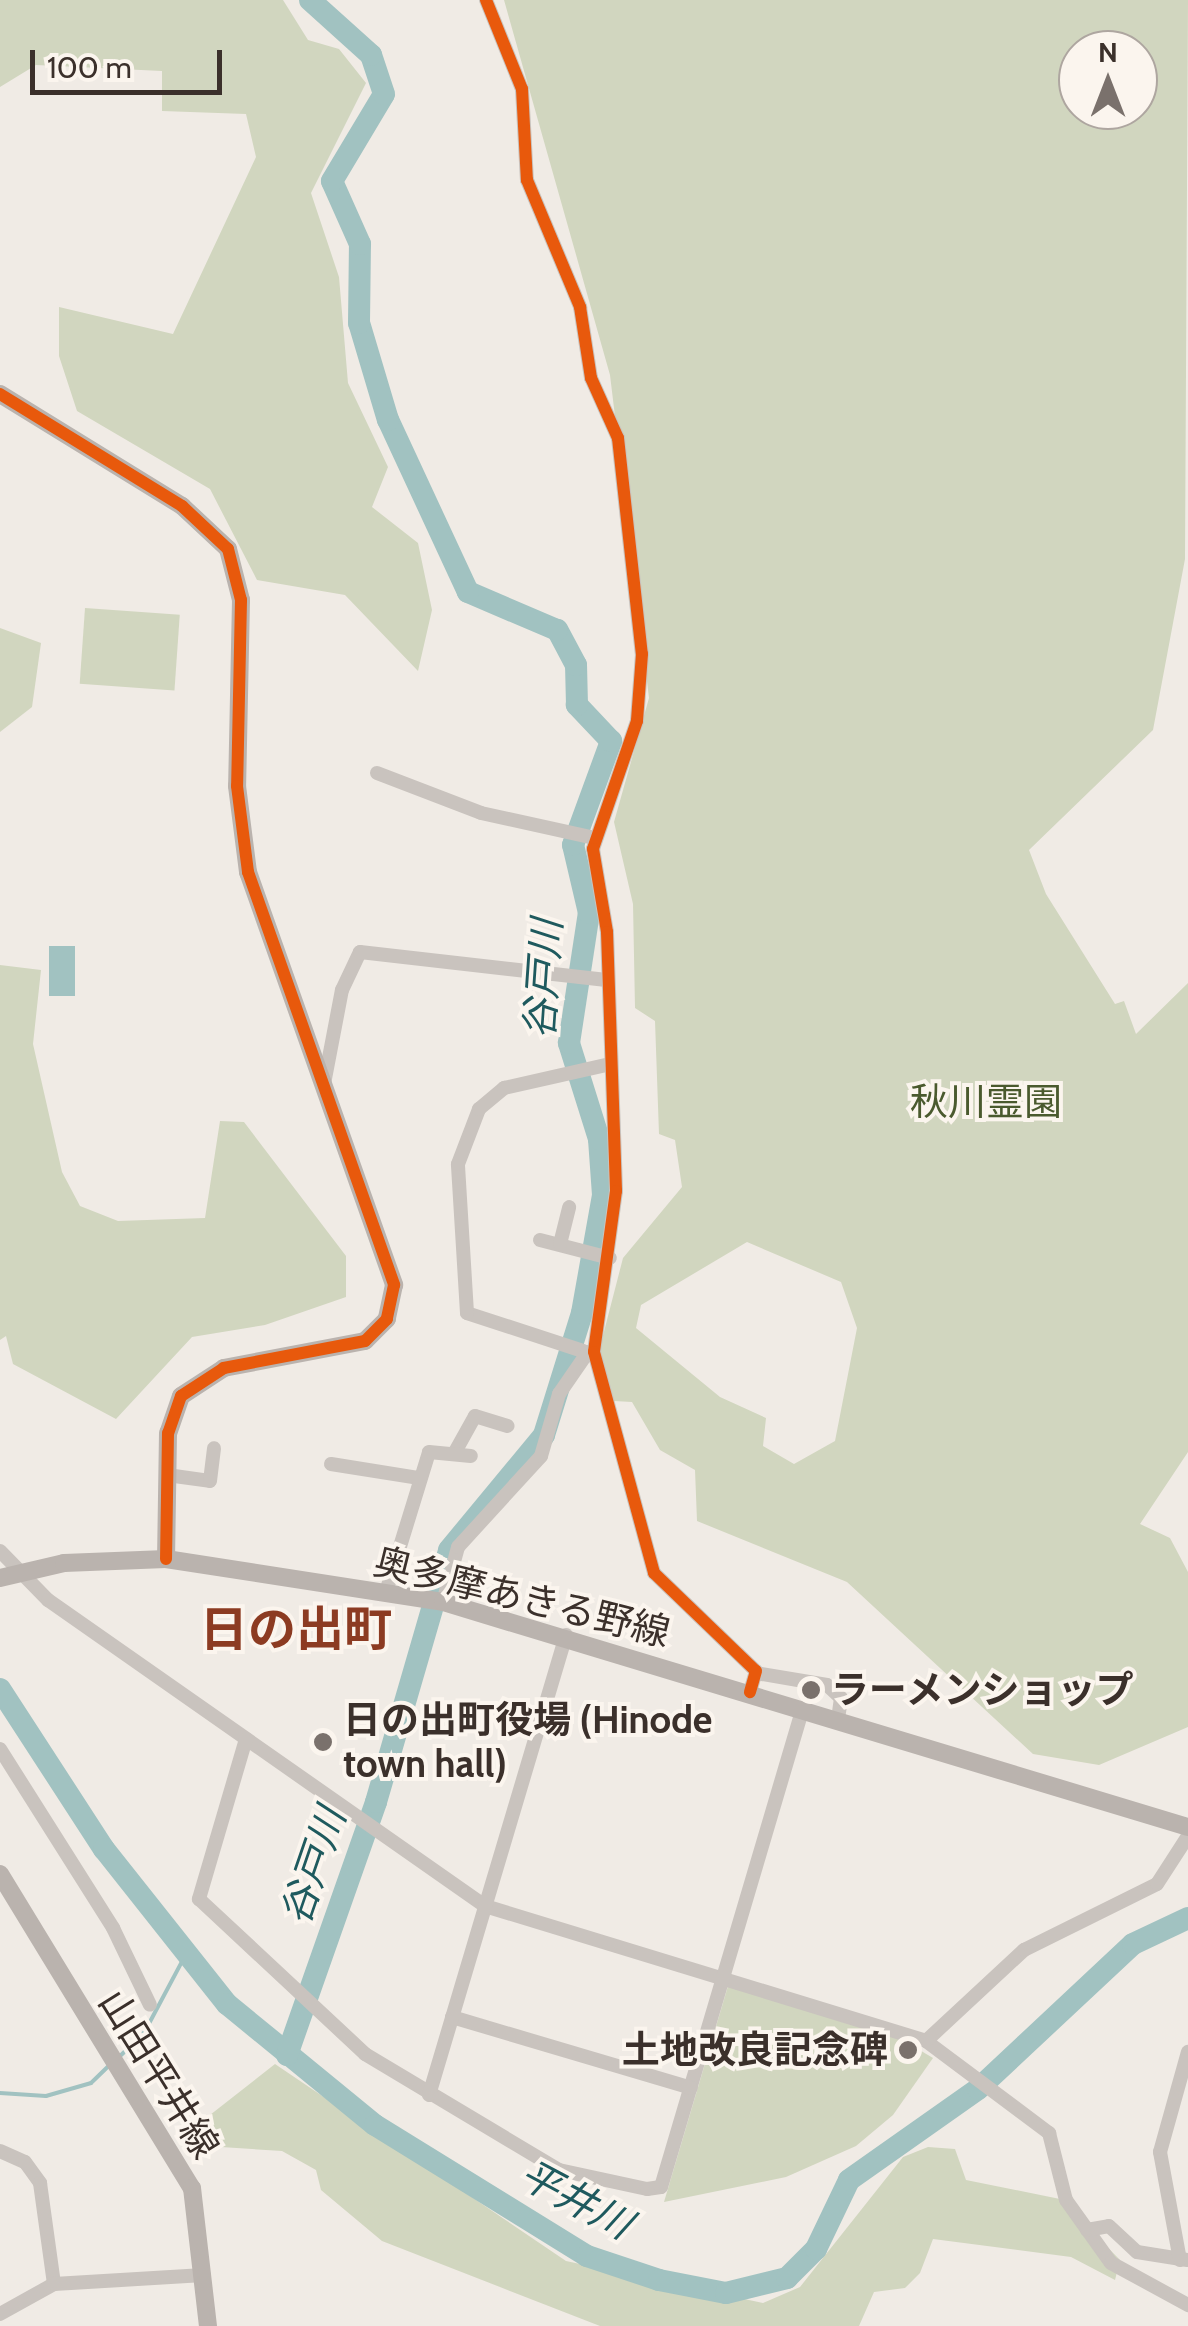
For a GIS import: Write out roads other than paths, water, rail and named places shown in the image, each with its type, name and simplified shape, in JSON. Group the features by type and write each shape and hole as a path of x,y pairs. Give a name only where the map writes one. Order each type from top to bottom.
{"main road":[{"path":"0,394 182,506 228,550 240,600 245,857 391,1269 387,1319 349,1348 224,1368 192,1385 173,1409 166,1559"},
{"name":"奥多摩あきる野線","path":"9,1575 166,1559 443,1602 566,1636 1188,1828"},
{"name":"山田平井線","path":"0,1874 184,2172 204,2275 208,2326"}],"street":[{"path":"443,1602 468,1531 542,1456 588,1352 598,1255 616,1191 606,1065 606,980 594,838 643,679 622,459 590,378 580,307 528,180 522,89 486,0"},
{"path":"576,362 590,378"},
{"path":"376,773 482,813 594,838"},
{"path":"324,1085 342,990 360,952 561,978 606,980"},
{"path":"588,1352 467,1313 458,1164 479,1109 504,1088 606,1065"},
{"path":"560,1244 569,1207"},
{"path":"540,1240 598,1255"},
{"path":"588,1352 654,1574 756,1672 827,1685 841,1698 838,1719"},
{"path":"455,1452 475,1416 507,1426"},
{"path":"386,1592 418,1478 436,1447 471,1456"},
{"path":"167,1475 210,1481 214,1448"},
{"path":"331,1464 418,1478"},
{"path":"0,1551 9,1575 485,1906 724,1976 932,2045 1018,2108 1055,2142 1066,2200 1124,2274 1188,2305"},
{"path":"429,2095 566,1636"},
{"path":"750,1692 756,1672"},
{"path":"246,1739 199,1899 348,2042 429,2095 559,2170 646,2189 661,2186 803,1709"},
{"path":"0,1749 113,1928 148,2002"},
{"path":"932,2045 1024,1950 1157,1884 1188,1836"},
{"path":"452,2017 690,2088"},
{"path":"1087,2230 1108,2226 1138,2252 1184,2260 1160,2162 1188,2052"},
{"path":"0,2152 25,2162 40,2183 54,2284"},
{"path":"0,2314 54,2284 204,2275"}],"water":[{"path":"49,946 75,946 75,996 49,996"}],"waterway":[{"name":"谷戸川","path":"287,2055 376,1802 449,1550 544,1435 582,1313 603,1195 599,1139 569,1043 589,913 573,845 611,741 577,705 576,665 557,630 468,592 388,420 359,323 360,244 332,181 384,94 371,55 310,0"},
{"name":"平井川","path":"0,1689 104,1849 227,2004 375,2125 587,2256 659,2280 726,2293 787,2278 816,2249 849,2180 978,2089 1133,1944 1188,1918"},
{"path":"118,2058 144,2033 185,1956"},
{"path":"0,2093 46,2096 91,2083 111,2064"}],"place":[{"name":"ラーメンショップ","path":"811,1690"},
{"name":"日の出町役場 (Hinode town hall)","path":"323,1742"},
{"name":"土地改良記念碑","path":"908,2050"}],"district":[{"name":"日の出町","path":"296,1630"}],"park label":[{"name":"秋川霊園","path":"986,1102"}]}
